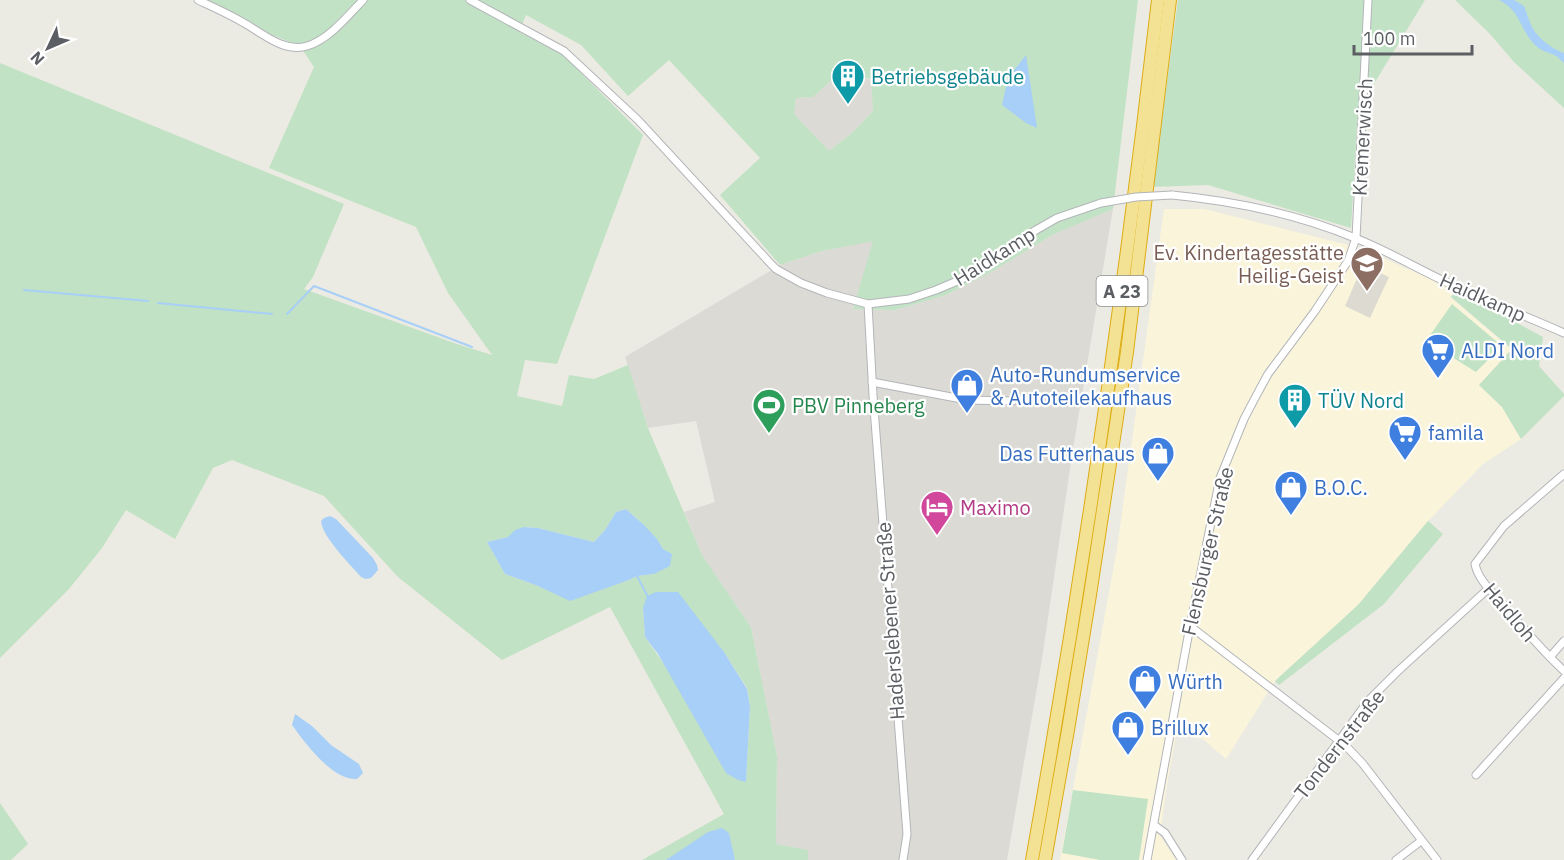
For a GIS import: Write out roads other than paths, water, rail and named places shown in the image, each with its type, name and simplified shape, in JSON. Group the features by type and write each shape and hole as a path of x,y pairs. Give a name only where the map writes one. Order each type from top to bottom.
{"highway":[{"name":"A 23","path":"1032,860 1076,604 1112,366 1158,0"},
{"name":"A 23","path":"1045,860 1072,707 1125,364 1170,0"}],"street":[{"path":"198,0 243,22 269,39 292,48 307,46 332,33 363,0"},
{"name":"Haidkamp","path":"470,0 564,51 638,120 776,269 801,283 827,293 868,304 909,298 962,279 1057,218 1120,199 1172,195 1262,209 1356,238 1448,283 1564,333"},
{"name":"Kremerwisch","path":"1356,238 1368,0"},
{"name":"Flensburger Straße","path":"1147,860 1220,478 1244,419 1268,374 1316,310 1348,261 1356,238"},
{"name":"Haderslebener Straße","path":"868,304 907,834 903,860"},
{"path":"872,382 967,400 1013,401"},
{"name":"Haidloh","path":"1564,474 1504,526 1475,564 1477,573 1489,588 1534,642 1564,671"},
{"name":"Tondernstraße","path":"1252,860 1368,701 1489,588"},
{"path":"1190,626 1346,746 1363,764 1437,860"},
{"path":"1550,657 1564,641"},
{"path":"1476,775 1564,678"},
{"path":"1154,825 1164,833 1182,860"},
{"path":"1396,860 1421,841"}],"water":[{"path":"1499,0 1514,0 1524,6 1536,33 1547,44 1564,53 1564,63 1555,55 1535,45 1512,10"},
{"path":"1026,55 1037,128 1026,123 1002,105 1008,78"},
{"path":"626,509 657,539 663,549 672,554 670,566 654,574 637,576 570,601 505,574 487,542 508,537 515,530 524,527 538,528 594,542 616,512"},
{"path":"330,516 336,519 373,558 378,570 371,578 361,577 326,535 321,521"},
{"path":"656,592 678,592 724,652 747,689 750,707 746,782 726,773 658,654 645,637 643,608 647,596"},
{"path":"295,714 312,726 331,745 359,764 363,773 357,779 348,778 329,768 292,725"},
{"path":"722,828 729,833 735,860 666,860 708,832"}],"waterway":[{"path":"287,314 314,286 472,347"},
{"path":"24,290 148,301"},
{"path":"158,303 272,314"},
{"path":"637,576 648,597"}],"place":[{"name":"Betriebsgebäude","path":"848,105"},
{"name":"Ev. Kindertagesstätte Heilig-Geist","path":"1367,292"},
{"name":"ALDI Nord","path":"1438,379"},
{"name":"Auto-Rundumservice & Autoteilekaufhaus","path":"967,414"},
{"name":"TÜV Nord","path":"1295,429"},
{"name":"PBV Pinneberg","path":"769,434"},
{"name":"famila","path":"1405,461"},
{"name":"Das Futterhaus","path":"1158,482"},
{"name":"B.O.C.","path":"1291,516"},
{"name":"Maximo","path":"937,536"},
{"name":"Würth","path":"1145,710"},
{"name":"Brillux","path":"1128,756"}]}
